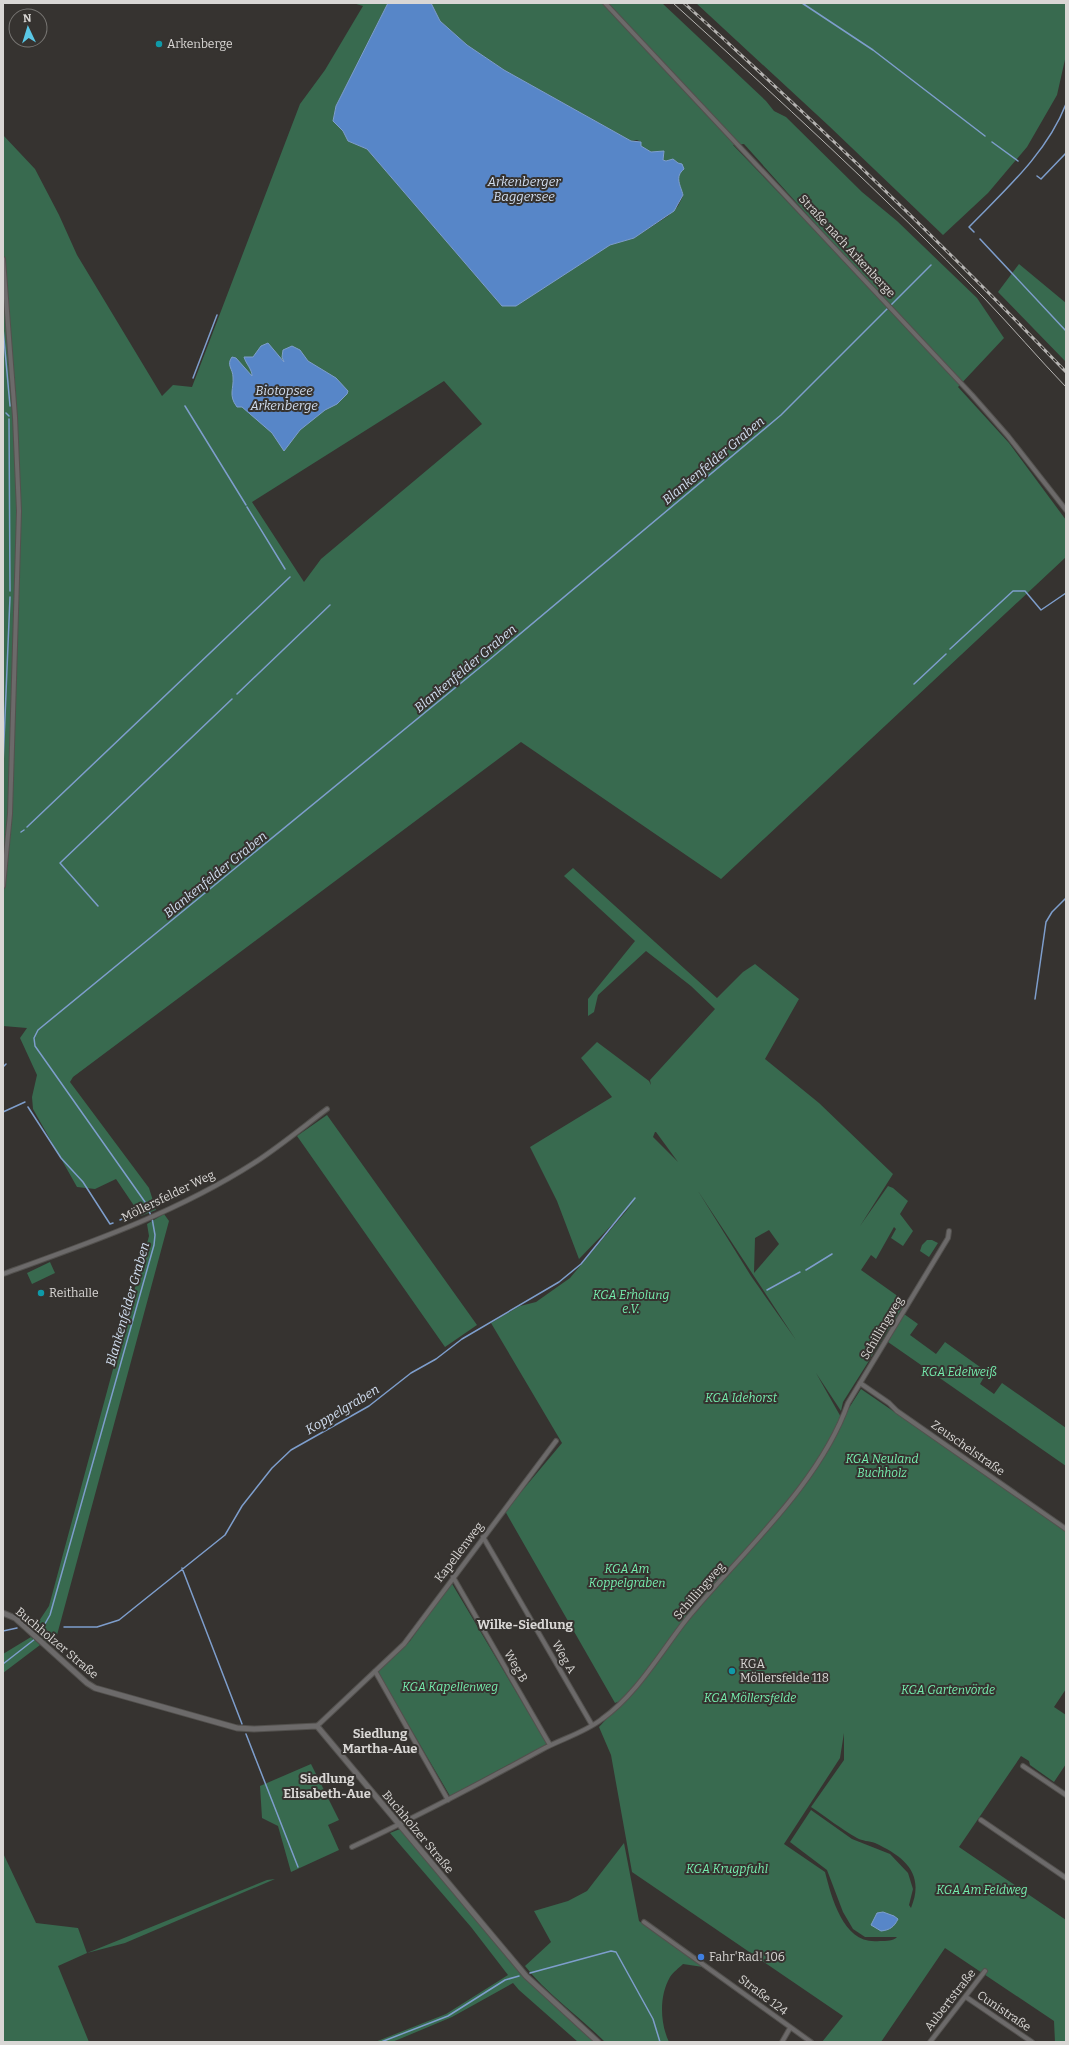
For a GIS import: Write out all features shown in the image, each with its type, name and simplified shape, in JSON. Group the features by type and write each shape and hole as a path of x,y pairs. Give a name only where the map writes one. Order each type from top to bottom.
{"street":[{"name":"Straße nach Arkenberge","path":"605,3 895,312 992,418 1066,510"},
{"path":"3,259 15,417 19,511 10,814 3,886"},
{"name":"Möllersfelder Weg","path":"3,1274 158,1215 253,1164 327,1108"},
{"name":"Schillingweg","path":"352,1847 448,1800 550,1745 592,1725 602,1719 626,1698 686,1620 748,1550 798,1488 839,1428 848,1404 948,1238 949,1231"},
{"name":"Zeuschelstraße","path":"860,1383 889,1403 896,1411 1066,1528"},
{"name":"Kapellenweg","path":"317,1726 404,1644 556,1441"},
{"name":"Weg A","path":"483,1537 592,1725"},
{"name":"Weg B","path":"453,1577 550,1745"},
{"name":"Buchholzer Straße","path":"3,1613 15,1618 87,1683 95,1688 237,1728 254,1729 317,1726 526,1976 598,2042"},
{"path":"375,1671 448,1800"},
{"path":"1023,1766 1066,1795"},
{"path":"981,1820 1066,1878"},
{"name":"Straße 124","path":"644,1922 811,2042"},
{"name":"Aubertstraße","path":"930,2042 985,1971"},
{"name":"Cunistraße","path":"966,1997 1032,2042"},
{"path":"782,2042 790,2028"}],"green space":[{"path":"353,3 388,3 336,106 333,121 343,131 348,141 367,149 502,306 515,306 610,245 634,238 668,216 678,206 683,196 678,183 680,168 673,159 666,161 663,160 664,152 651,152 640,146 641,142 637,140 631,141 504,70 467,45 440,21 431,3 662,3 766,101 774,111 786,117 862,192 897,221 977,298 1004,338 958,387 1009,443 1066,520 1066,557 721,879 521,742 73,1077 70,1082 149,1188 156,1210 141,1216 116,1179 95,1189 77,1187 33,1109 32,1097 37,1075 20,1038 27,1028 3,1026 3,135 35,169 59,215 77,255 162,396 173,385 192,387 300,104 325,70 363,6","holes":["744,144 854,267 852,269 733,145","444,381 482,424 321,559 304,582 252,502"]},
{"path":"696,3 1066,3 1066,55 1057,95 1027,147 988,193 943,235 829,126"},
{"path":"1019,264 1066,303 1066,362 998,292"},
{"path":"573,868 717,998 743,972 755,964 799,999 765,1059 819,1103 893,1174 860,1226 888,1186 893,1188 908,1201 900,1214 913,1231 903,1246 891,1238 896,1229 894,1227 876,1259 871,1255 861,1270 906,1302 843,1402 841,1411 816,1373 842,1419 861,1389 1066,1530 1066,1689 1054,1707 1066,1715 1066,1764 1054,1782 1030,1765 1029,1761 1021,1756 959,1847 1066,1920 1066,2042 1055,2042 1054,2021 945,1948 881,2042 822,2042 843,2016 632,1872 611,1755 599,1727 625,1699 615,1703 505,1511 562,1443 491,1323 520,1306 536,1302 570,1278 633,1203 579,1259 557,1201 530,1147 612,1097 581,1058 597,1042 649,1081 651,1085 650,1080 715,1009 691,986 646,951 598,995 594,1012 588,1016 588,999 635,941 564,876","holes":["656,1132 678,1162 653,1137","698,1191 796,1340 751,1276","769,1230 779,1244 754,1273 755,1238","844,1733 844,1760 811,1807 857,1838 886,1848 910,1868 916,1885 915,1896 911,1908 909,1905 913,1889 908,1873 890,1854 852,1839 811,1810 790,1842 827,1870 843,1912 853,1929 865,1937 897,1937 892,1940 868,1941 857,1936 849,1928 836,1907 825,1872 784,1844 840,1758"]},
{"path":"327,1115 477,1325 445,1347 297,1136"},
{"path":"164,1214 169,1221 57,1635 47,1643 33,1630 49,1606 149,1236 147,1224"},
{"path":"927,1240 932,1240 938,1243 929,1257 920,1251 922,1245"},
{"path":"50,1262 55,1273 32,1284 27,1273"},
{"name":"KGA Edelweiß","path":"904,1314 918,1324 910,1335 936,1354 945,1342 987,1372 980,1384 994,1394 1002,1383 1066,1428 1066,1466 888,1342"},
{"name":"KGA Kapellenweg","path":"451,1582 547,1744 450,1796 377,1671 410,1641"},
{"path":"31,1637 40,1645 3,1673 3,1654"},
{"path":"311,1764 339,1820 328,1825 339,1850 291,1872 278,1826 262,1818 260,1786"},
{"path":"400,1829 525,1977 595,2042 578,2042 513,1983 452,2017 392,2042 375,2042 446,2014 508,1975 471,1927 390,1833"},
{"path":"624,1843 639,1921 703,1967 683,1964 671,1975 666,1984 662,2001 662,2018 669,2042 605,2042 534,1977 525,1966 551,1942 534,1911 568,1901 587,1891"},
{"path":"3,1853 36,1923 78,1928 87,1953 58,1966 89,2042 3,2042"},
{"path":"275,1879 125,1943 87,1953 267,1880"}],"water":[{"name":"Arkenberger Baggersee","path":"388,3 431,3 440,21 467,45 504,70 631,141 641,142 641,146 651,152 664,151 663,160 666,161 673,159 682,164 684,169 679,175 679,178 683,195 674,211 634,238 610,245 516,306 502,306 367,149 348,141 343,131 333,121 336,106"},
{"name":"Biotopsee Arkenberge","path":"268,343 284,362 282,357 283,350 292,346 300,350 308,361 336,378 348,391 337,404 325,410 300,430 284,451 272,433 242,407 237,407 234,403 232,395 233,374 230,360 232,357 236,358 252,376 244,357 253,357 261,346"},
{"path":"883,1912 898,1919 891,1928 881,1931 871,1925 877,1913"}],"waterway":[{"path":"802,3 873,50 985,136"},
{"name":"Blankenfelder Graben","path":"974,232 969,227 1011,185 1036,155 1048,139 1066,104"},
{"path":"992,142 1018,161"},
{"path":"1037,176 1041,179 1066,153"},
{"path":"980,239 1066,331"},
{"name":"Blankenfelder Graben","path":"38,1636 50,1615 154,1245 155,1235 152,1218 145,1202 35,1046 34,1038 38,1030 489,660 781,415 931,265"},
{"path":"193,378 217,315"},
{"path":"3,328 10,406"},
{"path":"185,406 246,505"},
{"path":"6,413 9,416"},
{"path":"9,419 10,591"},
{"path":"247,507 285,569"},
{"path":"27,827 290,577"},
{"path":"950,649 1013,591 1025,591 1041,610 1066,593"},
{"path":"3,765 10,597"},
{"path":"237,694 330,605"},
{"path":"914,684 946,654"},
{"path":"98,906 60,863 232,699"},
{"path":"1035,999 1046,922 1052,912 1066,898"},
{"path":"3,1067 6,1064"},
{"path":"3,1112 25,1102"},
{"path":"28,1107 61,1158 83,1182 110,1224 113,1223"},
{"name":"Koppelgraben","path":"64,1627 97,1627 119,1620 225,1535 242,1506 272,1468 291,1450 369,1406 411,1373 436,1359 462,1339 559,1282 581,1264 635,1198"},
{"path":"120,1220 135,1213"},
{"path":"806,1270 832,1254"},
{"path":"767,1290 800,1272"},
{"path":"182,1568 242,1724"},
{"path":"3,1631 17,1628"},
{"name":"Blankenfelder Graben","path":"3,1664 35,1639"},
{"path":"246,1734 298,1867"},
{"path":"530,1973 611,1951 616,1952 653,2019 660,2042"},
{"path":"381,2042 448,2016 505,1980 519,1976"}],"tram line":[{"path":"673,3 792,112 908,222 984,298 1066,387"}],"railway":[{"path":"684,3 782,93 926,230 1066,372"}],"place":[{"name":"Arkenberge","path":"159,44"},
{"name":"Reithalle","path":"41,1293"},
{"name":"KGA Möllersfelde 118","path":"732,1671"},
{"name":"Fahr'Rad! 106","path":"701,1957"}],"district":[{"name":"Wilke-Siedlung","path":"525,1624"},
{"name":"Siedlung Martha-Aue","path":"380,1740"},
{"name":"Siedlung Elisabeth-Aue","path":"327,1786"}],"park label":[{"name":"KGA Erholung e.V.","path":"631,1302"},
{"name":"KGA Idehorst","path":"741,1398"},
{"name":"KGA Neuland Buchholz","path":"882,1466"},
{"name":"KGA Am Koppelgraben","path":"627,1576"},
{"name":"KGA Gartenvörde","path":"948,1690"},
{"name":"KGA Möllersfelde","path":"750,1698"},
{"name":"KGA Krugpfuhl","path":"727,1869"},
{"name":"KGA Am Feldweg","path":"982,1890"}]}
